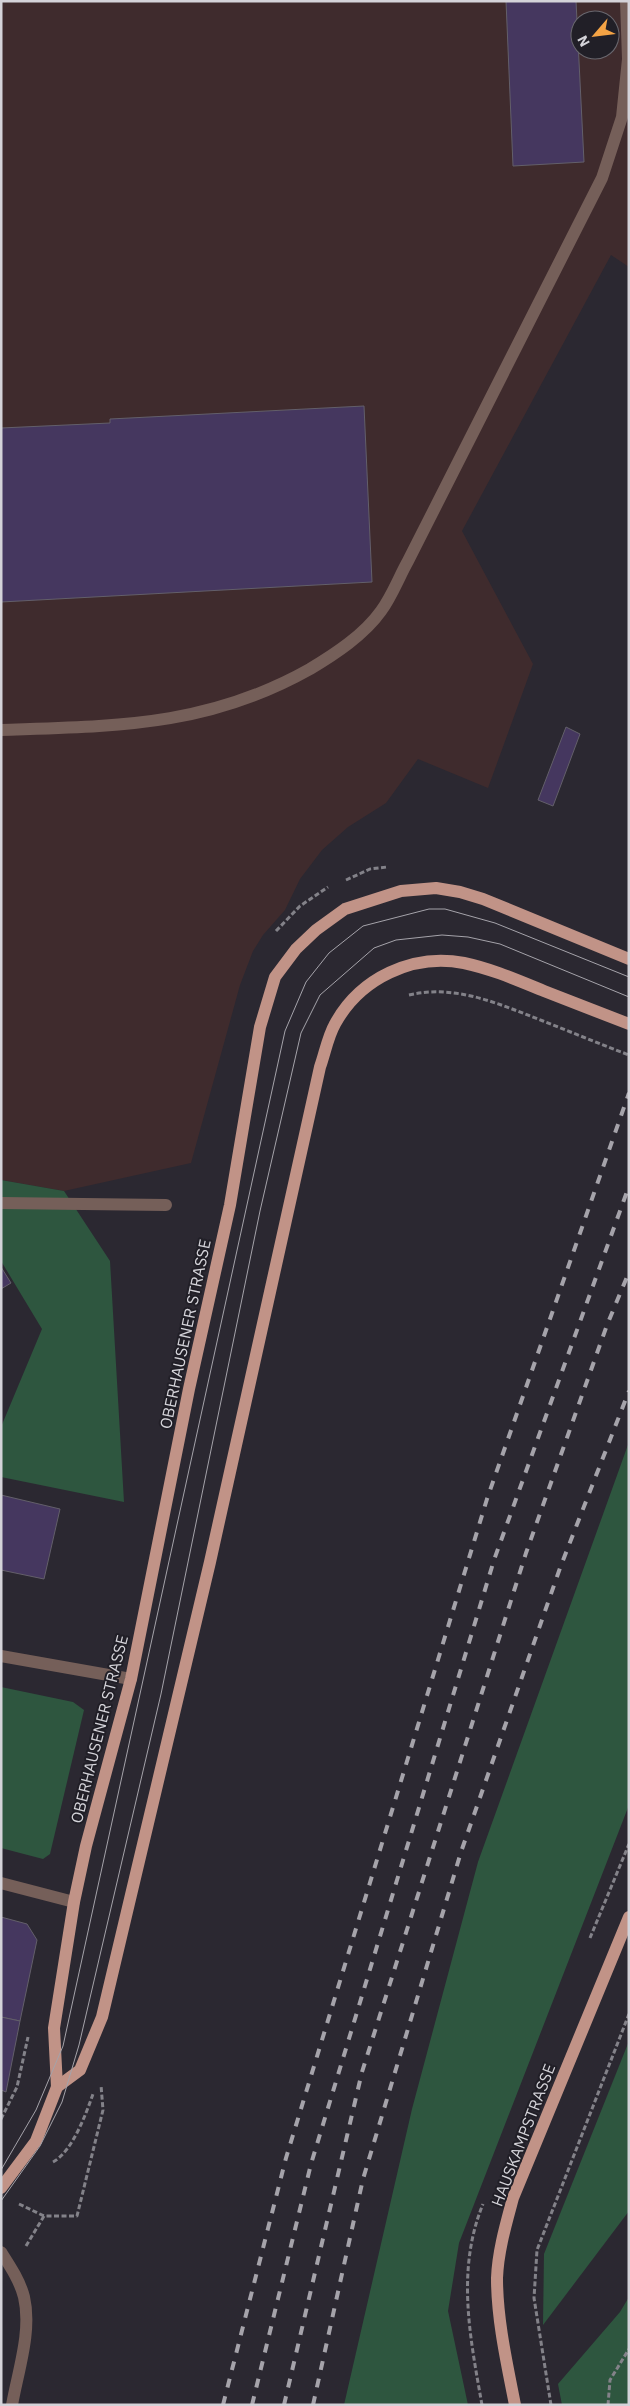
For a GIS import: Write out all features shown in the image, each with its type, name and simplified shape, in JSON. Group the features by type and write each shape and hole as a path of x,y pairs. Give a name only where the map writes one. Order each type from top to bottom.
{"main road":[{"name":"OBERHAUSENER STRASSE","path":"1,2188 36,2141 57,2087 54,2028 74,1902 86,1846 131,1679 189,1389 230,1205 260,1027 275,977 303,943 345,909 401,891 436,888 460,892 483,899 629,958"},
{"path":"57,2087 80,2070 102,2017 212,1553 320,1067 334,1024 351,1001 368,984 388,971 412,964 462,963 494,971 629,1024"},
{"name":"HAUSKAMPSTRASSE","path":"515,2405 504,2344 497,2278 503,2234 513,2198 629,1917"}],"street":[{"path":"1,730 119,726 172,719 230,706 278,687 320,663 348,643 380,612 413,553 602,178 622,117 628,59 626,1"},
{"path":"1,1203 166,1205"},
{"path":"1,1656 131,1679"},
{"path":"1,1883 74,1902"},
{"path":"1,2252 12,2269 24,2298 26,2328 12,2405"}],"path":[{"path":"402,996 425,991 447,991 487,999 629,1055"},
{"path":"551,2405 539,2340 534,2298 537,2250 629,2014"},
{"path":"12,2269 44,2216 76,2216 103,2110 101,2083"},
{"path":"608,2405 610,2380 629,2349"},
{"path":"474,2359 482,2405"}],"shaded area":[{"path":"1,1 629,1 629,267 611,255 462,531 533,664 488,788 418,759 386,803 348,827 322,850 300,879 285,910 263,935 253,951 240,985 191,1163 64,1191 1,1180"}],"green space":[{"path":"1,1180 64,1191 110,1261 124,1502 1,1477 1,1427 42,1329 1,1261"},
{"path":"629,1442 629,1805 459,2243 448,2311 468,2405 344,2405 412,2109 478,1862"},
{"path":"1,1687 73,1702 84,1710 50,1854 43,1859 1,1848"},
{"path":"629,2041 629,2211 543,2325 544,2254"},
{"path":"629,2297 628,2405 562,2405 558,2384 620,2312"}],"building":[{"path":"506,1 576,1 576,10 570,10 570,60 579,60 584,162 513,166"},
{"path":"364,406 372,582 1,602 1,428 110,423 110,419"},
{"path":"566,727 580,734 553,806 538,800"},
{"path":"1,1267 11,1283 1,1289"},
{"path":"1,1495 60,1509 44,1579 1,1570"},
{"path":"1,1917 27,1924 37,1940 20,2021 1,2017"},
{"path":"1,2017 20,2021 6,2092 1,2090"}],"tram line":[{"path":"1,2170 36,2110 63,2046 285,1031 306,982 329,953 363,926 429,909 445,909 495,923 629,977"},
{"path":"1,2201 40,2146 62,2102 79,2045 161,1694 260,1211 301,1033 320,995 374,948 396,940 442,935 468,937 500,944 629,997"}],"railway":[{"path":"223,2405 286,2158 487,1499 629,1093"},
{"path":"252,2405 311,2164 494,1560 629,1186"},
{"path":"284,2405 362,2072 526,1553 607,1325 629,1272"},
{"path":"313,2405 363,2179 461,1852 560,1568 629,1391"}]}
